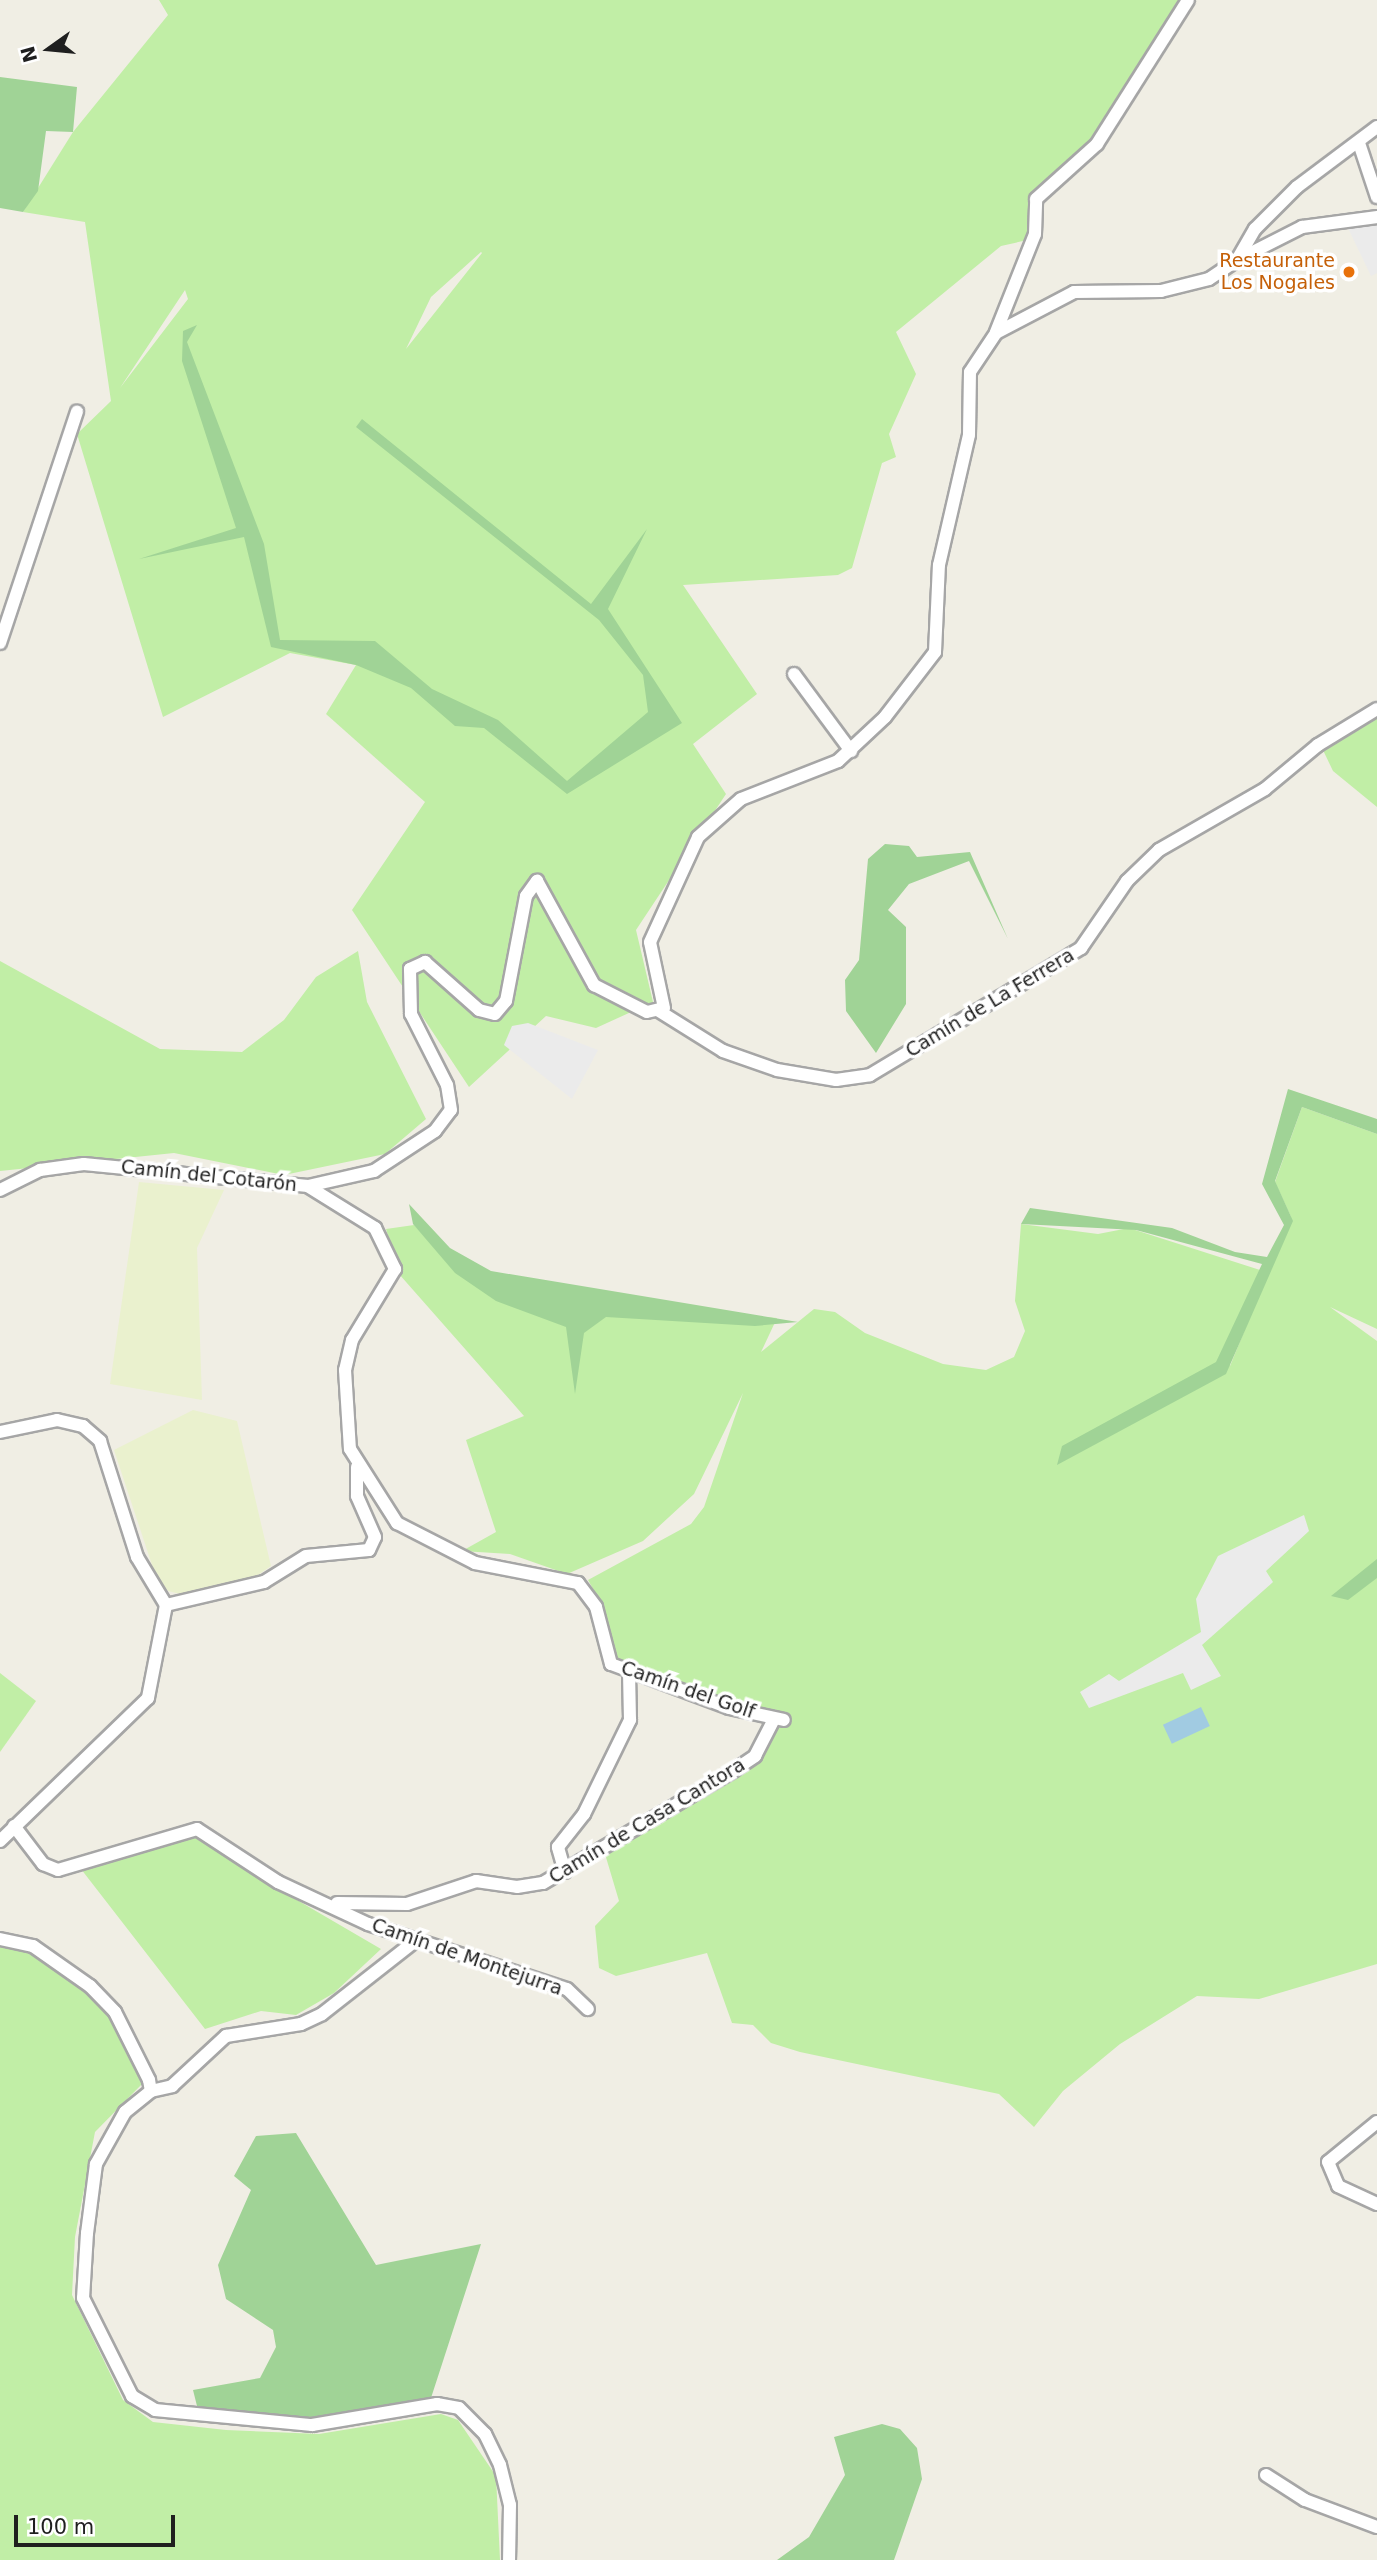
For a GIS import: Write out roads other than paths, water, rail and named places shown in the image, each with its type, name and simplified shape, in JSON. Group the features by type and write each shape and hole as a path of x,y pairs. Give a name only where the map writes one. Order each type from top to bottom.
{"street":[{"path":"659,1012 666,1000 650,942 698,837 741,799 851,751 922,676 935,652 939,565 969,435 970,372 996,333 1035,234 1036,199 1097,144 1188,0"},
{"path":"1237,260 1255,229 1297,187 1377,127"},
{"path":"1359,143 1363,171 1377,197"},
{"path":"996,333 1074,292 1188,287 1302,227 1377,217"},
{"path":"0,643 77,411"},
{"path":"794,674 851,751"},
{"name":"Camín de La Ferrera","path":"659,1012 723,1051 777,1070 836,1080 870,1075 1081,948 1127,881 1159,850 1265,789 1318,745 1377,709"},
{"name":"Camín del Cotarón","path":"0,1190 40,1170 84,1164 308,1186 374,1171 444,1120 452,1097 411,1014 410,969 416,963 433,967 479,1010 495,1014 506,1001 526,896 537,881 594,985 618,1002 659,1012"},
{"name":"Camín del Golf","path":"308,1186 375,1228 395,1269 346,1355 348,1435 358,1467 397,1523 424,1542 517,1576 578,1583 596,1607 606,1654 629,1674 779,1720"},
{"path":"0,1432 57,1420 83,1426 100,1441 137,1557 166,1605 148,1698 0,1841"},
{"path":"166,1605 264,1583 306,1556 373,1548 375,1537 354,1484 358,1467"},
{"path":"565,1872 558,1847 584,1814 630,1720 629,1674"},
{"name":"Camín de Casa Cantora","path":"333,1903 407,1904 476,1881 530,1886 565,1872 755,1756 779,1720"},
{"name":"Camín de Montejurra","path":"14,1826 43,1864 58,1870 197,1829 278,1882 333,1903 415,1941 567,1989 588,2009"},
{"path":"0,1939 33,1946 61,1962 115,2012 151,2091"},
{"path":"415,1941 322,2014 301,2024 226,2036 172,2086 151,2091 108,2134 96,2164 87,2233 83,2298 132,2396 155,2410 312,2425 437,2404 459,2408 485,2434 500,2465 510,2505 509,2560"},
{"path":"1377,2122 1343,2146 1328,2162 1328,2173 1338,2186 1377,2204"},
{"path":"1266,2475 1305,2500 1377,2527"}],"water":[{"path":"1201,1707 1210,1726 1172,1744 1163,1725"}],"place":[{"name":"Restaurante Los Nogales","path":"1349,272"}]}
